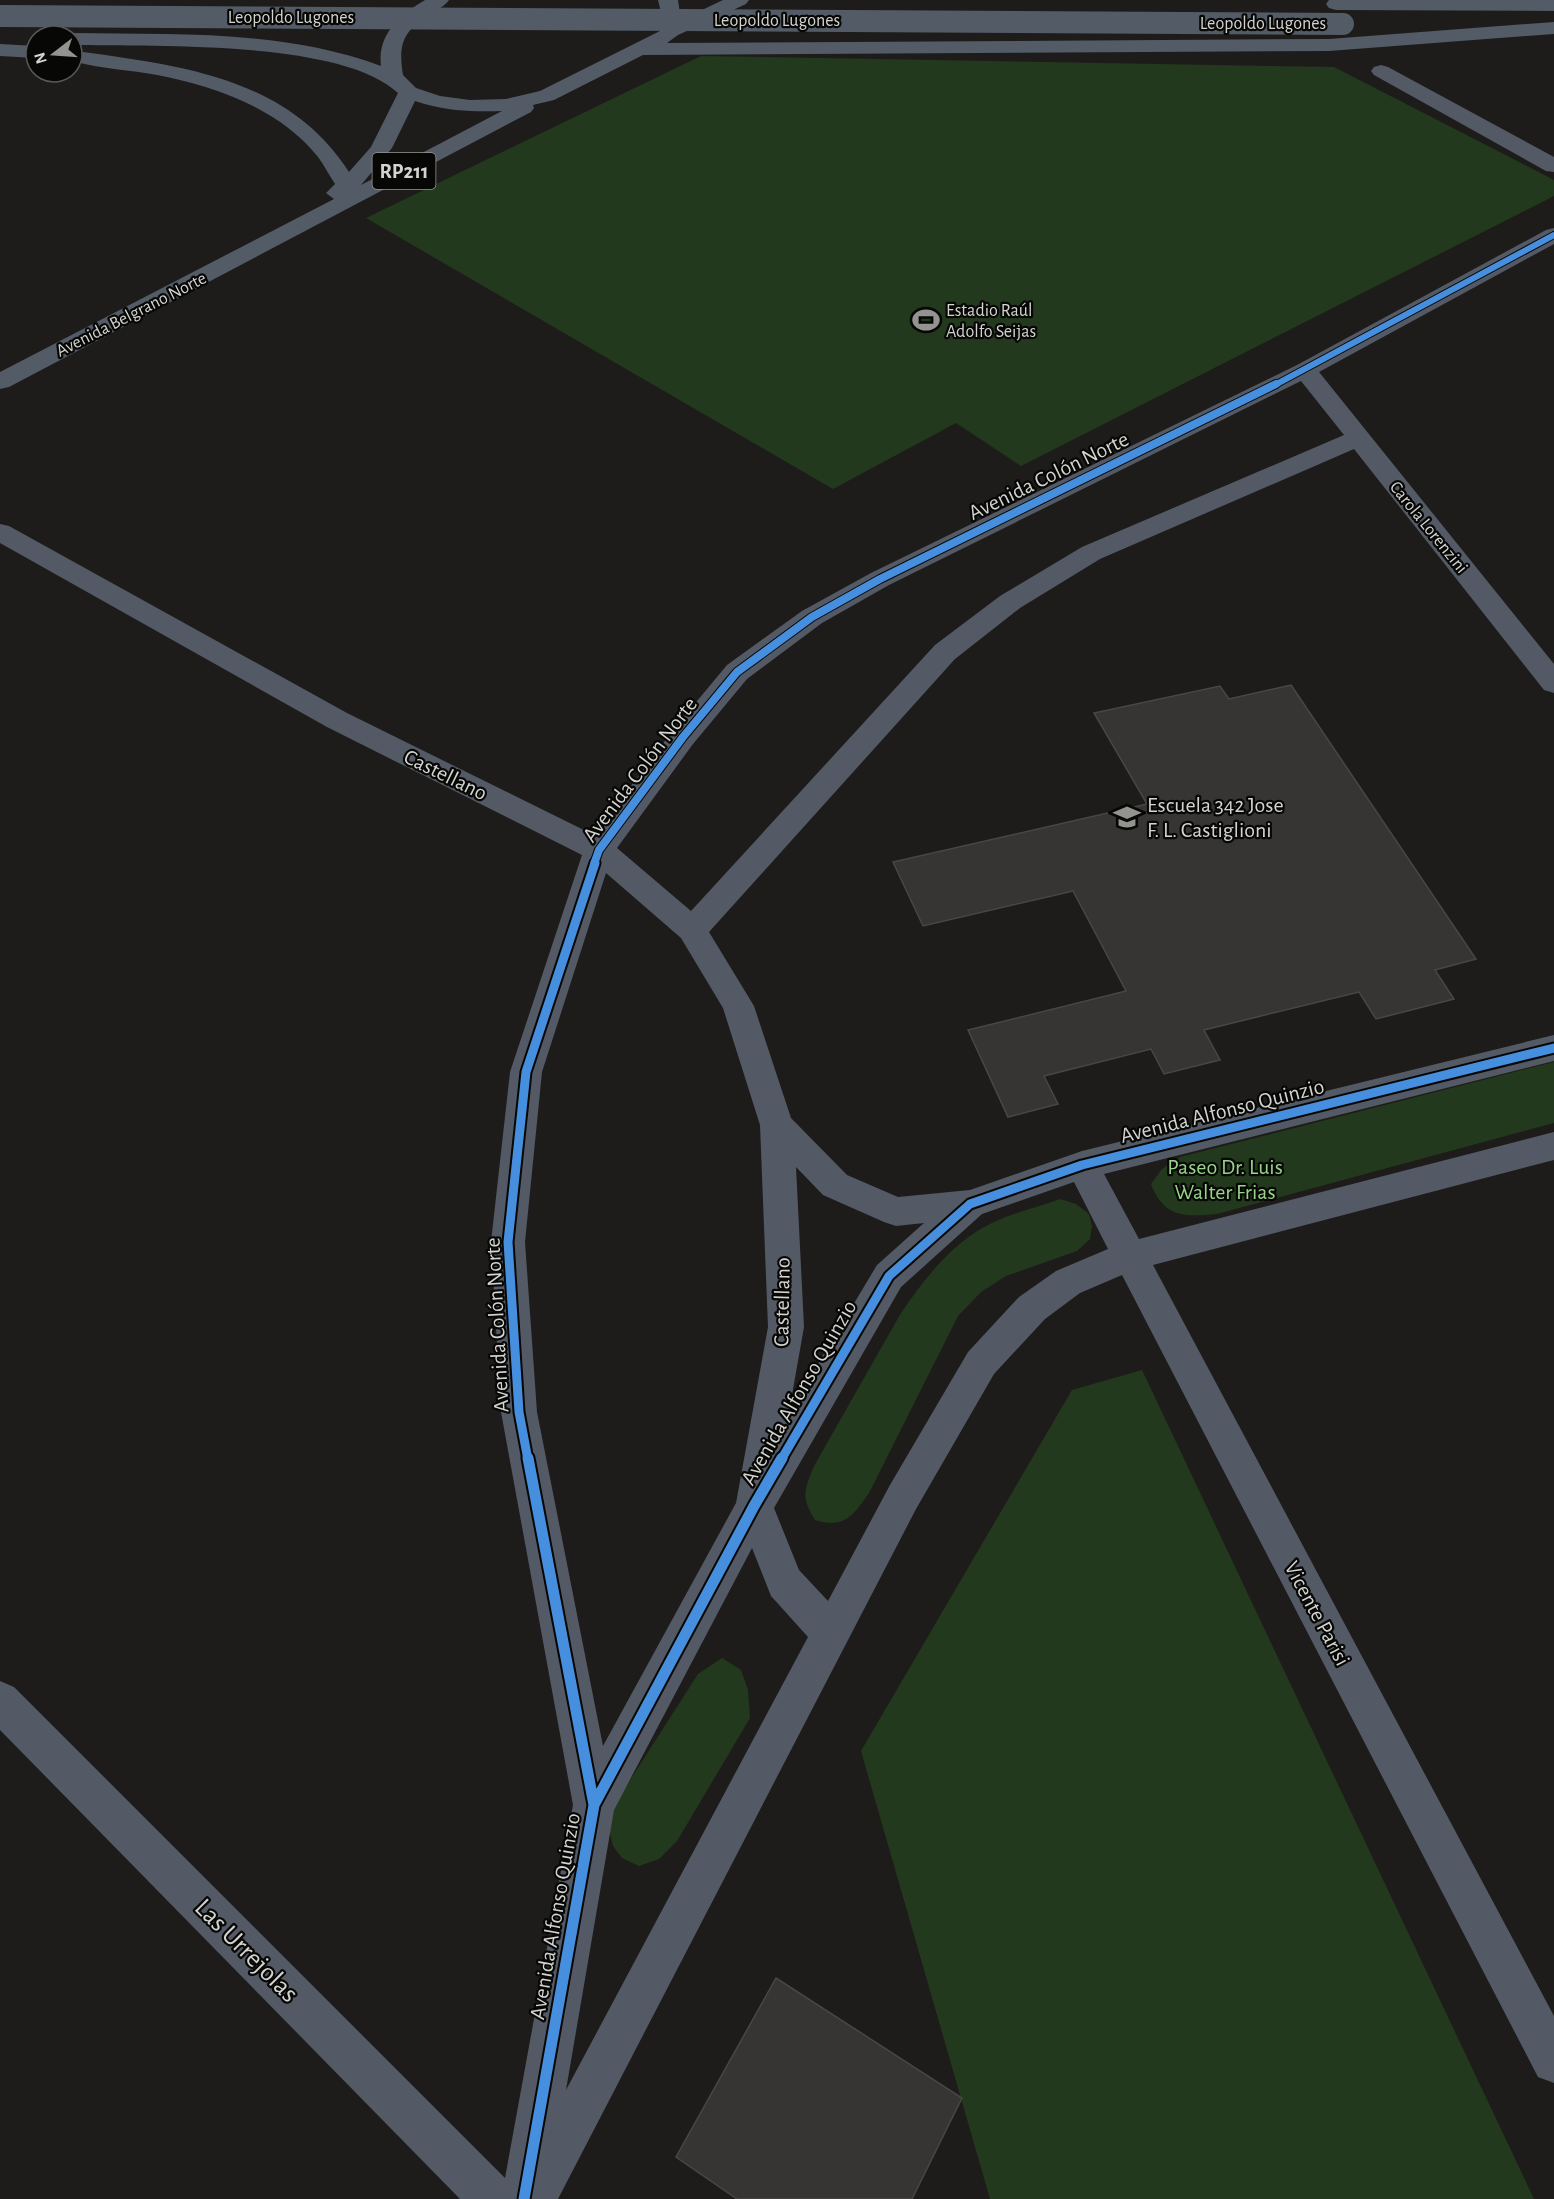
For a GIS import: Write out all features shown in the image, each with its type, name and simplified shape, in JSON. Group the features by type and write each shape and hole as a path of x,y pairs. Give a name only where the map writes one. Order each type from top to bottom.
{"main road":[{"path":"393,78 390,49 400,31 419,11 440,0"},
{"name":"Leopoldo Lugones","path":"648,0 683,0"},
{"path":"668,0 672,15 669,34"},
{"path":"84,39 247,43 289,48 355,63 393,78 409,92 437,102 470,106 506,105 547,96 669,34 747,0"},
{"name":"Leopoldo Lugones","path":"695,1 747,0"},
{"path":"1509,0 1554,4"},
{"name":"Leopoldo Lugones","path":"1312,4 1554,4"},
{"name":"Leopoldo Lugones","path":"0,16 1554,27"},
{"path":"642,49 1329,45 1554,27"},
{"path":"0,38 24,38"},
{"path":"84,45 144,41"},
{"path":"84,58 140,65 199,78 238,91 280,112 304,129 323,147 337,165 347,186"},
{"name":"Avenida Belgrano Norte","path":"261,247 347,186 380,151 409,92"},
{"name":"Avenida Belgrano Norte","path":"0,382 547,96"}],"street":[{"path":"1381,71 1554,166"},
{"name":"Avenida Colón Norte","path":"594,1805 519,1412 507,1242 526,1072 599,850 683,737 737,672 812,616 880,579 1305,370 1552,239"},
{"name":"Carola Lorenzini","path":"1305,370 1554,683"},
{"path":"692,930 945,652 1010,602 1091,553 1358,438"},
{"name":"Castellano","path":"0,532 337,720 599,850 692,930 738,1006 777,1125 786,1327 754,1506"},
{"name":"Avenida Alfonso Quinzio","path":"524,2199 594,1805 754,1506 889,1276 970,1204 1082,1165 1554,1048"},
{"name":"Castellano","path":"777,1125 836,1185 896,1212 970,1204"},
{"path":"533,2199 903,1497 981,1364 1032,1308 1068,1282 1129,1256 1554,1146"},
{"name":"Vicente Parisi","path":"1082,1165 1554,2061"},
{"path":"754,1506 785,1583 831,1633"},
{"name":"Las Urrejolas","path":"0,1701 493,2199"}],"green space":[{"name":"Estadio Raúl Adolfo Seijas","path":"701,56 1334,67 1554,180 1554,196 1021,466 956,423 833,489 366,218"},
{"name":"Paseo Dr. Luis Walter Frias","path":"1554,1062 1554,1123 1217,1214 1177,1213 1162,1203 1151,1184 1162,1169 1180,1157"},
{"path":"1060,1199 1076,1204 1089,1214 1092,1226 1090,1239 1077,1251 1006,1276 981,1292 958,1316 869,1493 853,1514 841,1521 833,1523 815,1520 806,1499 808,1482 814,1466 901,1313 920,1287 953,1249 980,1230 1010,1215"},
{"path":"1142,1370 1534,2199 990,2199 861,1751 1072,1390"},
{"path":"722,1658 741,1670 748,1690 750,1718 677,1841 659,1859 639,1866 622,1858 613,1846 608,1825 618,1799 698,1674"}],"building":[{"path":"1291,685 1476,959 1435,970 1454,999 1376,1019 1359,992 1204,1030 1220,1060 1164,1074 1151,1049 1044,1076 1058,1104 1008,1117 968,1030 1126,991 1073,891 923,926 893,862 1147,804 1094,713 1220,686 1229,699"},
{"path":"776,1978 962,2098 912,2199 737,2199 676,2157"}],"cycle path":[{"path":"594,1805 519,1412 508,1242 526,1072 599,850 683,737 737,672 812,617 880,579 1305,370 1554,235"},
{"path":"524,2199 594,1805 754,1506 889,1276 970,1204 1082,1165 1554,1048"}],"place":[{"name":"Estadio Raúl Adolfo Seijas","path":"926,320"},
{"name":"Escuela 342 Jose F. L. Castiglioni","path":"1127,817"}]}
